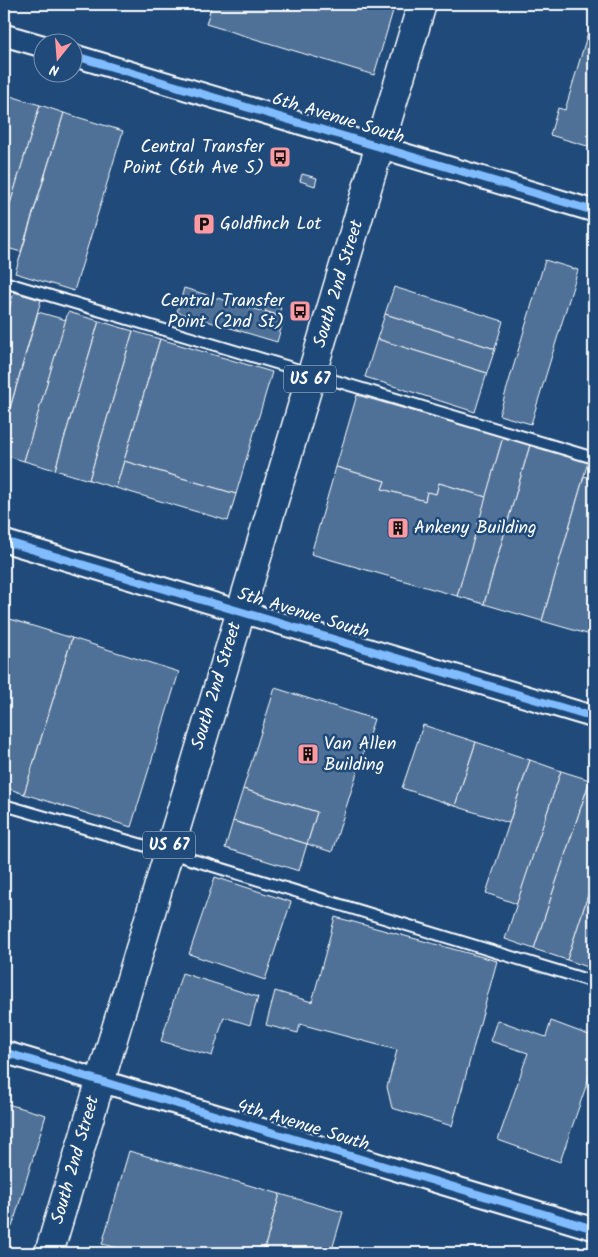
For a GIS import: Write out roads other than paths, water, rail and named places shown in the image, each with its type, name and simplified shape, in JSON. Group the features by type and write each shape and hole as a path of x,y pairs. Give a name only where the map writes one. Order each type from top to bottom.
{"main road":[{"name":"South 2nd Street","path":"49,1253 166,852 312,374 422,4"}],"street":[{"path":"4,35 32,43"},
{"name":"6th Avenue South","path":"82,58 594,211"},
{"name":"5th Avenue South","path":"4,541 594,717"},
{"name":"4th Avenue South","path":"4,1052 594,1229"}],"lane":[{"path":"4,282 594,458"},
{"path":"4,804 594,982"}],"place":[{"name":"Central Transfer Point (6th Ave S)","path":"280,157"},
{"name":"Goldfinch Lot","path":"204,224"},
{"name":"Central Transfer Point (2nd St)","path":"300,311"},
{"name":"Ankeny Building","path":"398,528"},
{"name":"Van Allen Building","path":"308,754"}]}
